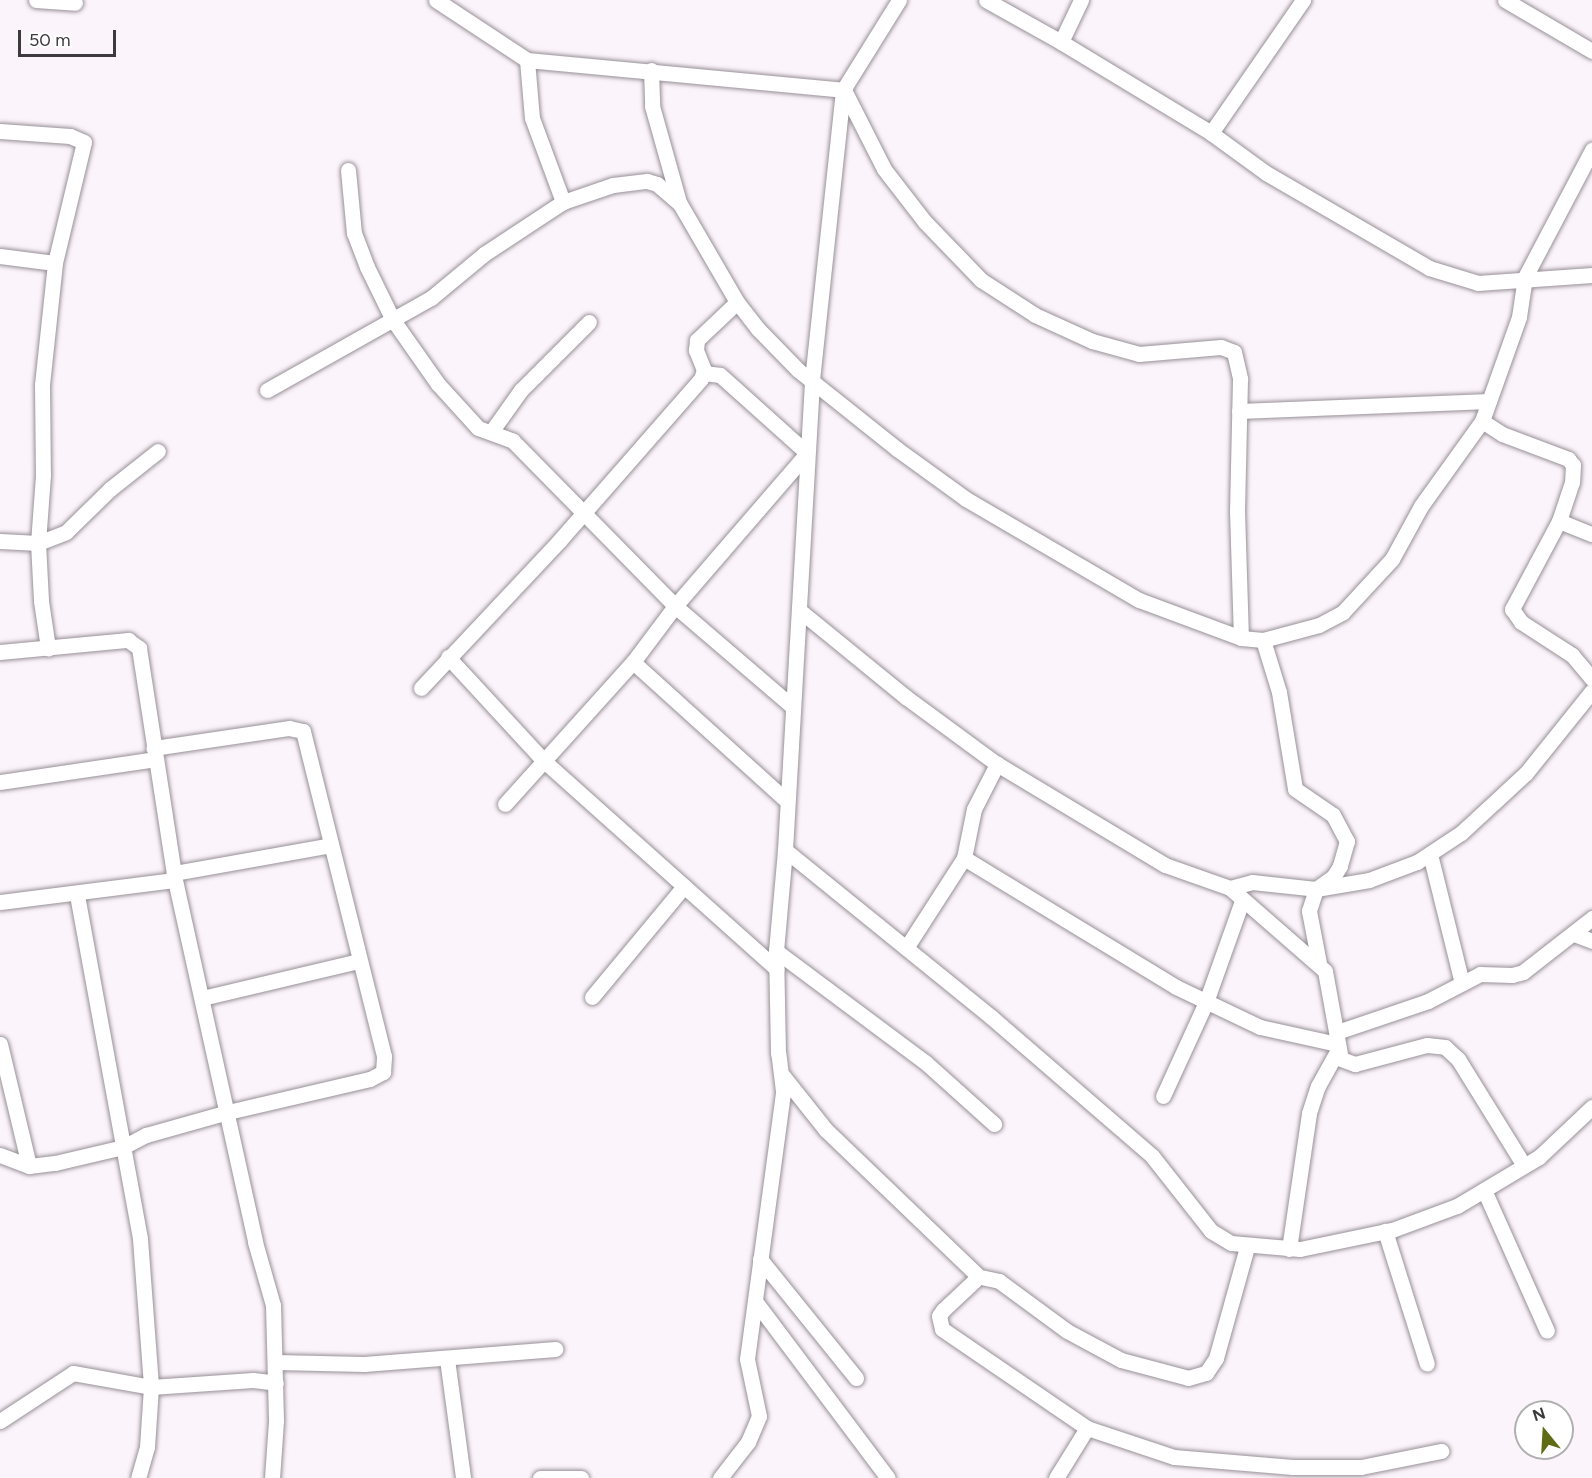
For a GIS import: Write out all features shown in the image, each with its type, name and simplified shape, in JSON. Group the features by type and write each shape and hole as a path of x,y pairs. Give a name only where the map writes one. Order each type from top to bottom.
{"street":[{"path":"36,0 75,3"},
{"path":"436,0 528,60 843,90"},
{"path":"720,1478 748,1442 759,1416 747,1374 760,1259 781,1111 776,951 785,850 812,380 843,90 899,0"},
{"path":"986,0 1062,42 1211,133 1266,173 1429,267 1478,283 1525,277 1592,275"},
{"path":"1062,42 1081,0"},
{"path":"1211,133 1303,0"},
{"path":"1505,0 1592,51"},
{"path":"528,60 531,118 563,202"},
{"path":"651,70 652,106 680,204 737,302 758,329 812,380 966,499 1050,551 1139,600 1241,638 1263,640 1319,625 1343,612 1370,587 1482,421 1519,317 1525,277 1592,150"},
{"path":"843,90 884,169 924,222 981,280 1035,315 1092,341 1139,354 1230,348 1240,367 1237,511 1241,638"},
{"path":"0,131 70,136 84,142 55,262 42,385 43,475 38,543 41,601 48,648"},
{"path":"348,170 354,232 393,320 465,416 491,432 513,441 675,606 793,707"},
{"path":"267,390 431,298 484,254 563,202 613,185 647,181 657,184 680,204"},
{"path":"0,256 55,262"},
{"path":"704,374 697,340 737,302"},
{"path":"491,432 521,390 589,322"},
{"path":"704,374 720,375 807,453"},
{"path":"421,688 583,514 704,374"},
{"path":"1239,411 1489,401"},
{"path":"1482,421 1502,434 1568,459 1573,465 1572,482 1559,521 1512,609 1521,622 1572,655 1592,679"},
{"path":"0,541 38,543 66,532 110,489 158,451"},
{"path":"505,804 633,662 675,606 807,453"},
{"path":"1559,521 1592,534"},
{"path":"800,610 907,698 997,764 1165,865 1230,888 1242,901 1319,963"},
{"path":"0,652 128,640 141,654 174,876 273,1305 276,1383 272,1478"},
{"path":"1263,640 1279,692 1295,789 1333,815 1347,841 1347,854 1333,877 1316,889 1309,911 1319,963 1327,977 1341,1059 1355,1064 1427,1045 1445,1047 1458,1059 1523,1164"},
{"path":"448,657 544,761 777,969"},
{"path":"633,662 787,801"},
{"path":"1230,888 1252,882 1316,889 1369,880 1430,854 1461,832 1526,773 1592,691"},
{"path":"0,782 299,729 305,735 384,1056 383,1072 370,1078 228,1112 146,1135 123,1147 28,1166 0,1155"},
{"path":"906,948 964,858 974,809 997,764"},
{"path":"0,902 77,895 331,845"},
{"path":"785,850 906,948 1152,1156 1211,1231 1231,1244 1289,1249 1385,1231 1458,1206 1553,1147 1592,1107"},
{"path":"1430,854 1462,983"},
{"path":"964,858 1206,1002 1260,1027 1296,1038 1337,1042 1480,974 1512,975 1523,972 1592,918"},
{"path":"592,997 684,886"},
{"path":"77,895 140,1239 151,1388 147,1447 138,1478"},
{"path":"1163,1096 1206,1002 1242,901"},
{"path":"1574,934 1592,941"},
{"path":"776,951 925,1062 994,1124"},
{"path":"202,998 359,961"},
{"path":"1289,1249 1309,1113 1337,1042"},
{"path":"0,1044 28,1166"},
{"path":"781,1074 826,1130 976,1276 999,1281 1067,1331 1121,1360 1188,1378 1206,1373 1216,1358 1247,1247"},
{"path":"1484,1190 1547,1331"},
{"path":"1385,1231 1427,1364"},
{"path":"760,1259 856,1378"},
{"path":"976,1276 939,1316 942,1329 1087,1428 1174,1457 1251,1471 1361,1467 1441,1451"},
{"path":"755,1301 888,1478"},
{"path":"276,1362 364,1364 447,1359 555,1348"},
{"path":"447,1359 463,1478"},
{"path":"1,1417 73,1373 151,1388 252,1380 276,1383"},
{"path":"1056,1478 1087,1428"},
{"path":"540,1478 581,1478"}]}
